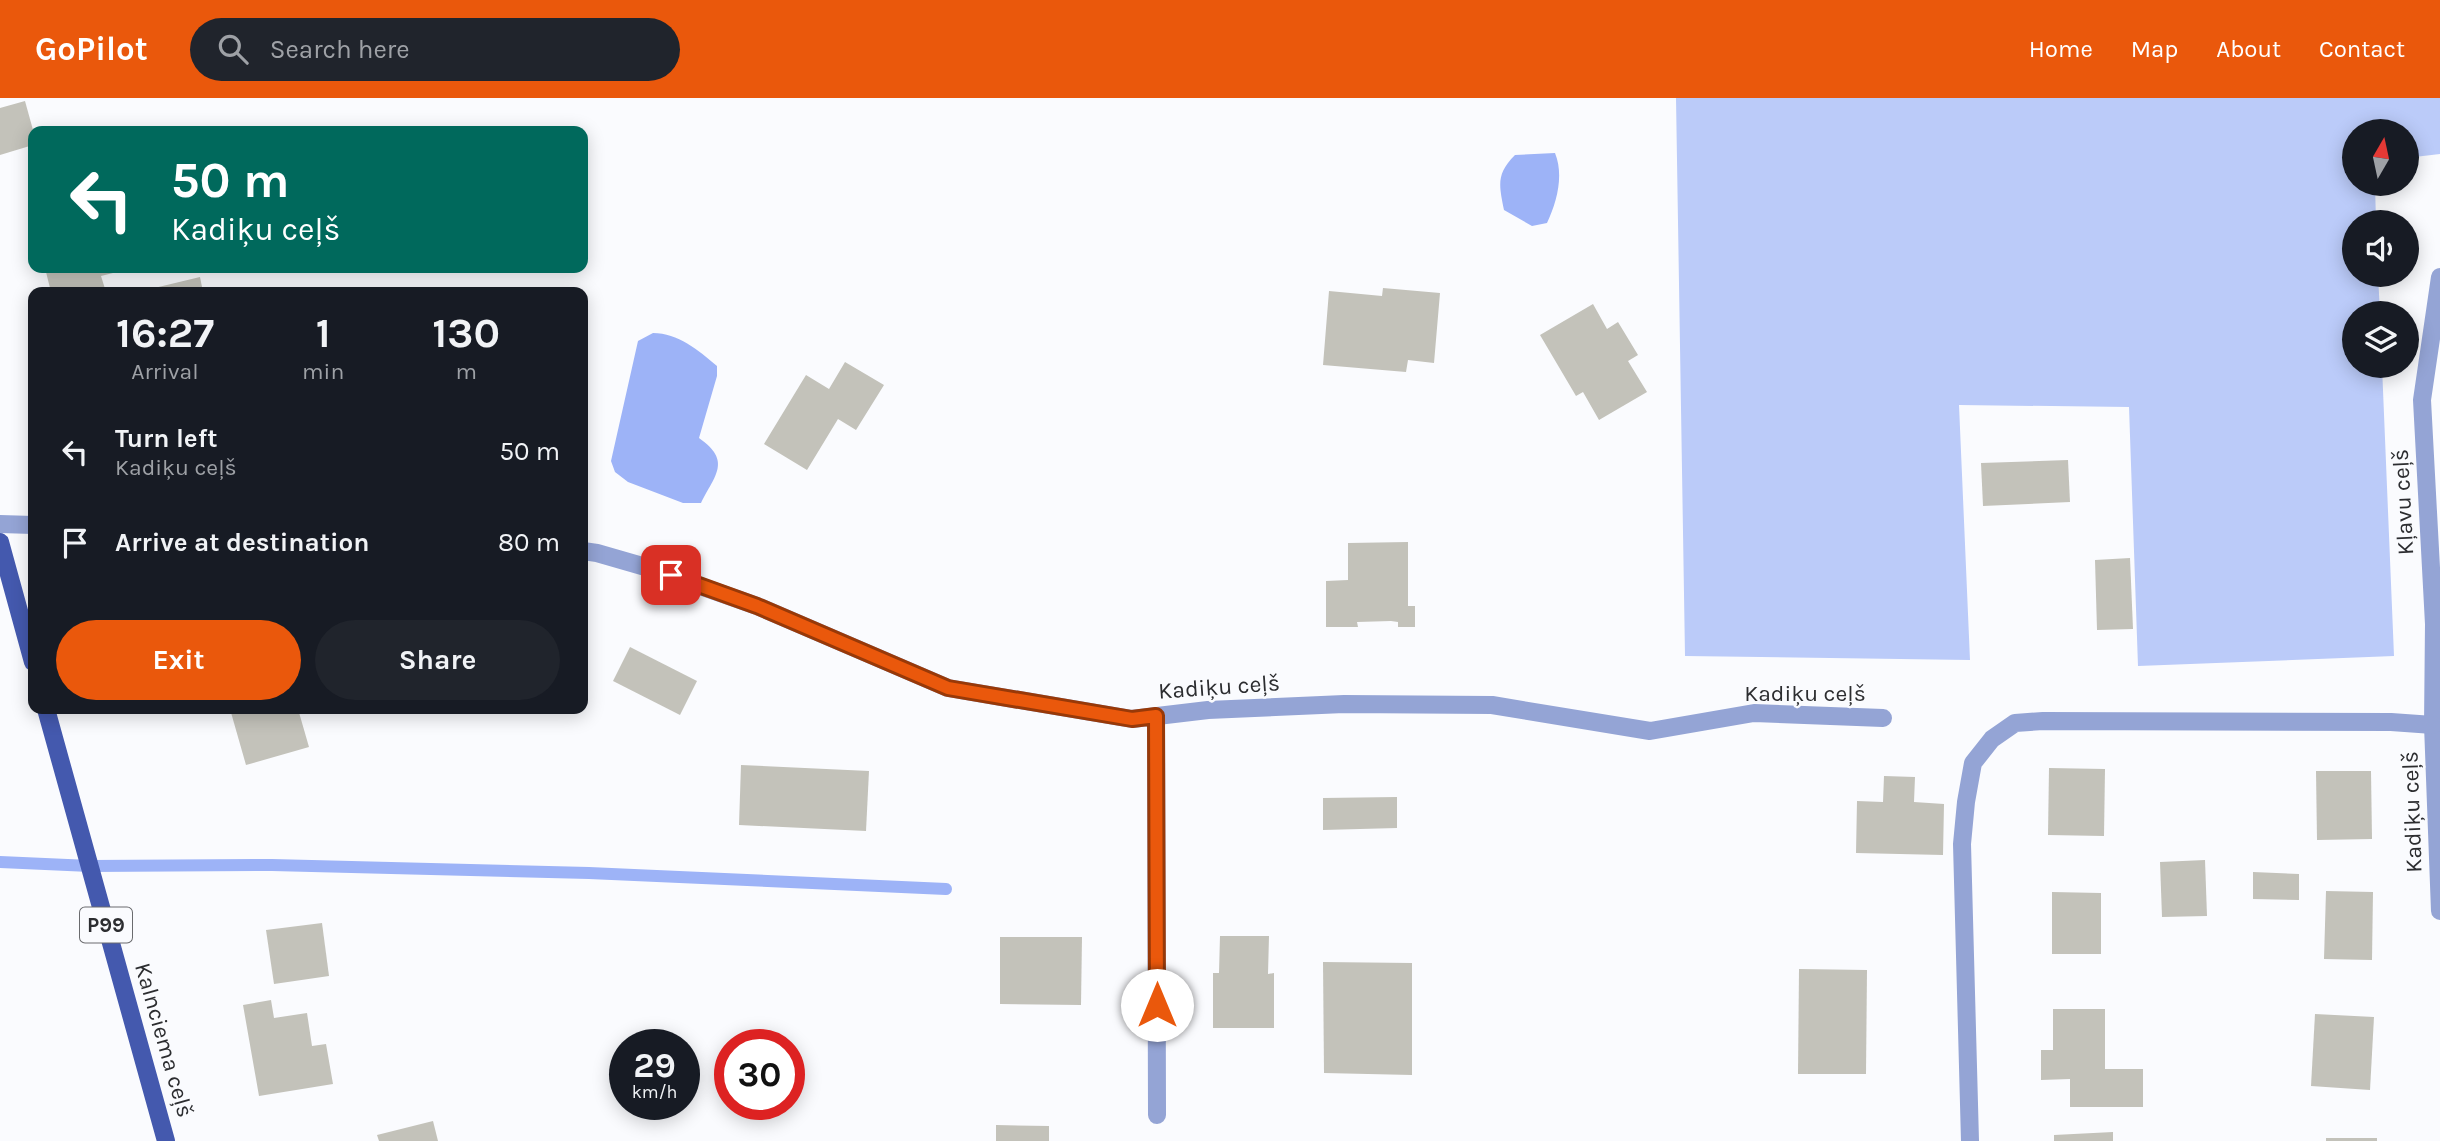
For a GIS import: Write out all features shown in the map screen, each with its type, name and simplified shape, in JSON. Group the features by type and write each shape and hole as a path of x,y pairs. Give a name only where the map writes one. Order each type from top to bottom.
{"main road":[{"path":"0,542 28,644"},
{"name":"Kalnciema ceļš","path":"47,714 166,1141"}],"street":[{"name":"Kļavu ceļš","path":"2433,725 2434,624 2422,400 2440,277"},
{"path":"0,524 28,525"},
{"name":"Kadiķu ceļš","path":"588,552 649,568 757,606 948,688 1132,719 1208,710 1344,704 1492,705 1650,731 1754,713 1883,718"},
{"path":"1156,716 1157,1115"},
{"name":"Kadiķu ceļš","path":"1970,1141 1962,844 1966,802 1973,762 1992,739 2015,723 2391,722 2433,725 2440,911"}],"shaded area":[{"path":"1676,98 2440,98 2440,154 2419,156 2419,119 2342,119 2342,196 2375,196 2376,210 2342,210 2342,287 2379,287 2379,301 2342,301 2342,378 2382,378 2394,656 2138,666 2129,407 1959,405 1970,660 1685,656"},
{"path":"1555,153 1559,179 1554,206 1547,223 1532,226 1504,210 1500,180 1515,155"},
{"path":"653,333 679,339 717,366 717,376 699,438 715,454 718,469 701,503 683,503 628,482 615,472 611,461 638,341"}],"building":[{"path":"25,101 32,126 28,126 28,147 0,155 0,108"},
{"path":"46,273 113,273 101,276 104,287 50,287"},
{"path":"200,277 202,287 158,287"},
{"path":"1383,288 1440,293 1434,363 1408,360 1406,372 1323,365 1329,291 1382,296"},
{"path":"1593,304 1607,329 1618,322 1638,355 1628,361 1647,392 1599,420 1583,392 1576,396 1540,335"},
{"path":"845,362 884,385 856,430 838,419 807,470 764,444 806,375 829,389"},
{"path":"2068,460 2070,502 1983,506 1981,463"},
{"path":"1408,542 1408,606 1415,606 1415,627 1398,627 1398,622 1391,621 1357,622 1358,627 1326,627 1326,581 1348,580 1348,543"},
{"path":"2130,558 2133,629 2097,630 2095,560"},
{"path":"630,647 697,681 680,715 613,681"},
{"path":"231,714 299,714 309,747 246,765"},
{"path":"741,765 869,771 866,831 739,825"},
{"path":"2049,768 2105,769 2104,836 2048,835"},
{"path":"2316,771 2371,771 2372,839 2317,840"},
{"path":"1884,776 1915,777 1914,802 1944,804 1943,855 1856,853 1857,801 1883,802"},
{"path":"1397,797 1397,828 1323,830 1323,798"},
{"path":"2205,860 2207,916 2162,917 2160,862"},
{"path":"2253,872 2299,874 2299,900 2253,899"},
{"path":"2326,891 2373,892 2372,960 2324,959"},
{"path":"2052,892 2101,893 2101,954 2052,954"},
{"path":"322,923 329,976 274,984 266,930"},
{"path":"1220,936 1269,936 1268,974 1274,973 1274,1028 1213,1028 1213,973 1219,973"},
{"path":"1000,937 1082,937 1081,1005 1000,1004"},
{"path":"1323,962 1412,963 1412,1075 1324,1073"},
{"path":"1799,969 1867,970 1866,1074 1798,1074"},
{"path":"271,1000 274,1018 307,1013 312,1046 326,1044 333,1084 259,1096 243,1005"},
{"path":"2053,1009 2105,1009 2105,1069 2143,1069 2143,1107 2070,1107 2070,1079 2041,1080 2041,1050 2053,1050"},
{"path":"2315,1014 2374,1017 2370,1090 2311,1086"},
{"path":"433,1121 438,1141 379,1141 377,1135"},
{"path":"996,1125 1049,1126 1049,1141 996,1141"},
{"path":"2113,1132 2113,1141 2054,1141 2054,1135"},
{"path":"2326,1138 2377,1138 2377,1141 2326,1141"}],"waterway":[{"path":"0,862 90,866 272,865 589,873 946,889"}],"route":[{"path":"671,575 757,606 948,688 1132,719 1156,716 1157,1005"}]}
